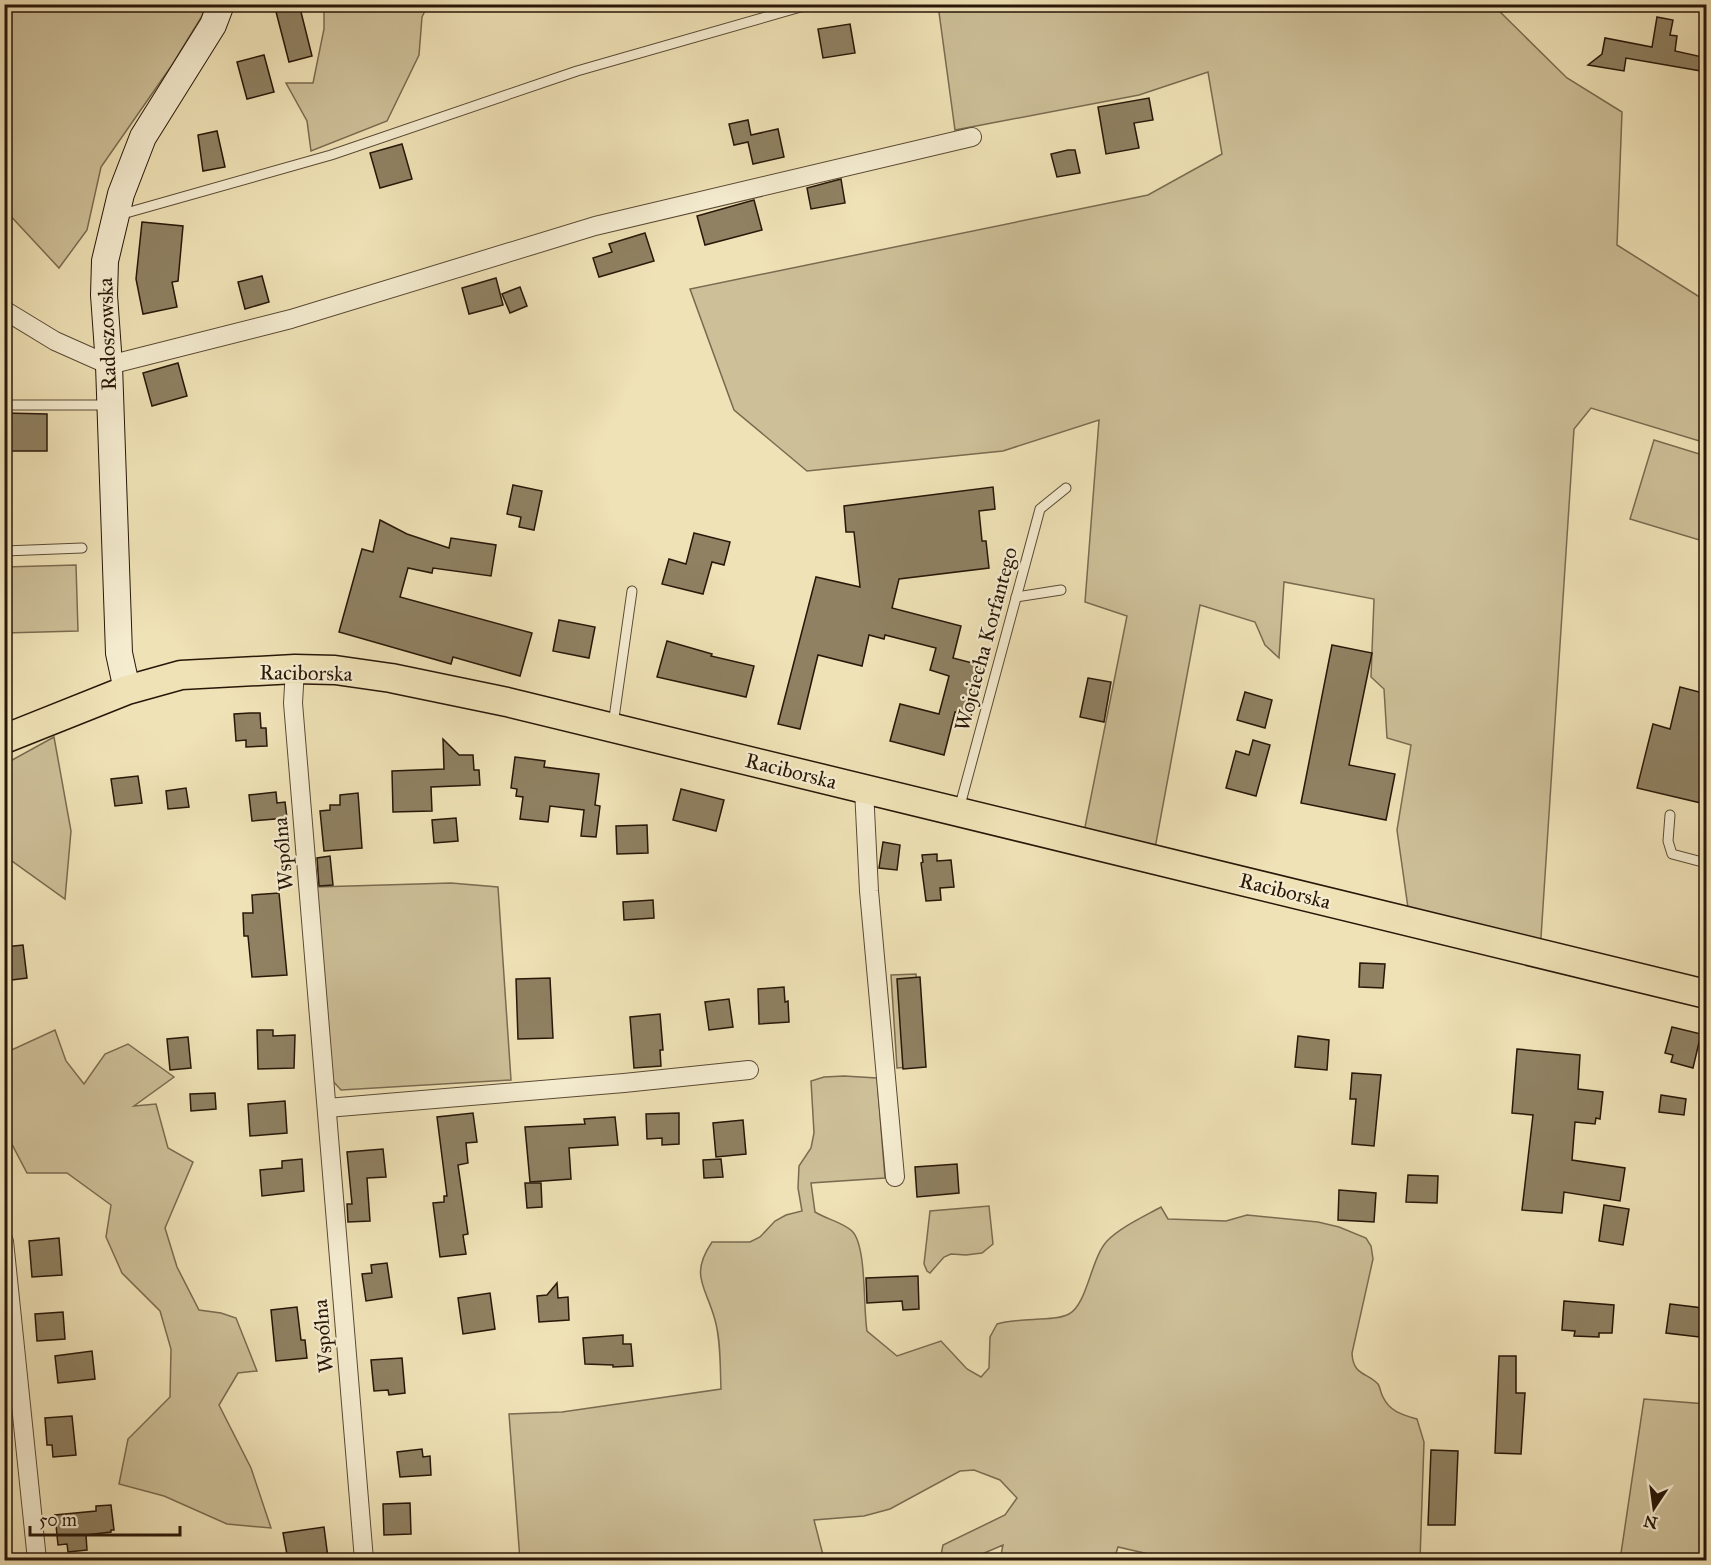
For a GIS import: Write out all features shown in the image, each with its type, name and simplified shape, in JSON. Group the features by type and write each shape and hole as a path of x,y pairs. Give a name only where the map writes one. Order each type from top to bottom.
{"main road":[{"name":"Raciborska","path":"4,739 127,690 181,675 295,669 335,670 391,678 507,702 1707,994"}],"street":[{"name":"Radoszowska","path":"127,690 119,653 109,365 104,296 105,261 114,217 143,137 213,25 220,4"},
{"path":"4,310 55,341 109,365 291,319 595,226 972,137"},
{"name":"Wspólna","path":"295,669 293,703 364,1560"},
{"name":"Raciborska","path":"864,789 870,903 895,1177"},
{"path":"327,1108 749,1070"},
{"path":"4,1241 37,1560"}],"lane":[{"path":"114,217 331,155 577,70 811,4"},
{"path":"4,405 110,405"},
{"name":"Wojciecha Korfantego","path":"958,812 1040,509 1066,488"},
{"path":"4,551 82,548"},
{"path":"1016,597 1061,590"},
{"path":"613,728 632,591"},
{"path":"1670,815 1668,841 1672,854 1707,863"}],"shaded area":[{"path":"5,4 205,5 202,16 172,65 101,167 87,230 59,268 5,210"},
{"path":"324,5 428,5 422,17 419,55 387,121 311,151 307,121 286,83 313,83 324,29"},
{"path":"938,5 1493,5 1567,78 1622,112 1617,245 1706,301 1706,443 1591,408 1574,429 1540,953 1410,922 1397,830 1411,745 1387,738 1384,689 1371,677 1374,599 1284,582 1279,658 1265,645 1255,622 1200,605 1153,859 1082,842 1127,616 1085,602 1099,420 1003,451 807,471 734,410 690,289 1148,195 1222,154 1208,72 1139,95 955,130"},
{"path":"1654,440 1706,456 1706,542 1630,519"},
{"path":"76,565 78,631 5,633 5,567"},
{"path":"54,737 71,831 65,899 5,856 5,764"},
{"path":"451,883 498,887 511,1080 341,1090 330,1078 316,887"},
{"path":"916,974 922,1066 897,1068 891,975"},
{"path":"55,1030 66,1061 84,1084 105,1054 128,1044 174,1077 134,1106 156,1104 168,1148 193,1162 165,1228 177,1267 199,1310 236,1318 257,1371 238,1373 219,1405 251,1468 271,1528 227,1524 164,1496 119,1484 128,1439 170,1397 171,1349 160,1311 122,1273 106,1237 111,1205 67,1173 27,1173 5,1131 5,1053"},
{"path":"824,1077 877,1078 885,1178 811,1183 815,1212 848,1228 857,1239 862,1263 867,1331 897,1356 941,1341 967,1369 981,1377 989,1368 990,1337 997,1324 1055,1318 1069,1314 1080,1301 1097,1258 1107,1241 1125,1227 1161,1207 1168,1219 1226,1221 1247,1215 1318,1222 1339,1227 1366,1238 1371,1246 1373,1259 1352,1353 1353,1360 1361,1373 1378,1384 1389,1406 1417,1419 1424,1442 1420,1560 1166,1560 1118,1547 1114,1560 1000,1560 1003,1545 968,1560 940,1560 943,1545 1005,1515 1017,1498 1000,1480 974,1470 960,1471 890,1509 864,1516 814,1520 826,1560 520,1560 509,1414 562,1412 721,1389 717,1328 700,1273 705,1254 712,1242 750,1242 760,1237 775,1221 786,1215 802,1211 798,1188 799,1166 811,1148 814,1133 811,1081"},
{"path":"989,1206 993,1244 982,1253 951,1254 944,1257 930,1273 927,1271 924,1264 930,1211"},
{"path":"1644,1399 1706,1404 1706,1560 1620,1560"}],"building":[{"path":"274,4 299,4 312,56 289,62"},
{"path":"1657,17 1673,20 1670,35 1677,36 1675,51 1707,58 1707,72 1626,58 1624,71 1588,65 1602,54 1605,38 1652,47"},
{"path":"850,24 855,53 823,58 818,29"},
{"path":"264,55 274,92 247,99 237,62"},
{"path":"1149,98 1153,120 1134,123 1139,148 1106,154 1098,107"},
{"path":"748,120 751,135 778,129 784,157 753,164 748,142 734,145 729,124"},
{"path":"217,131 225,167 203,171 198,135"},
{"path":"402,144 412,179 380,188 370,153"},
{"path":"1075,150 1080,173 1057,177 1051,154"},
{"path":"841,179 845,203 811,209 807,188"},
{"path":"754,200 762,230 705,245 697,216"},
{"path":"142,222 183,226 178,281 172,282 177,307 143,314 136,279"},
{"path":"645,233 654,261 599,277 593,258 612,252 609,244"},
{"path":"262,276 269,302 245,309 238,282"},
{"path":"496,278 503,305 469,314 462,288"},
{"path":"520,287 527,306 510,313 502,294"},
{"path":"178,363 187,396 152,406 143,373"},
{"path":"4,413 47,414 47,451 4,451"},
{"path":"513,485 542,491 534,530 519,527 521,517 507,514"},
{"path":"993,487 995,509 979,511 982,541 986,541 989,568 899,579 892,608 961,626 953,658 984,666 971,716 955,712 944,755 890,741 900,704 939,714 949,676 930,670 936,648 885,635 884,639 869,635 862,666 818,655 800,729 778,724 816,577 860,587 854,532 846,532 844,506"},
{"path":"380,520 407,534 449,548 451,538 496,545 491,576 433,568 432,573 408,568 400,597 532,633 520,676 453,657 451,664 339,632 362,549 373,552"},
{"path":"694,533 730,542 724,565 712,562 703,594 662,584 669,559 686,564"},
{"path":"559,620 595,627 589,658 553,651"},
{"path":"667,641 712,654 711,656 754,666 746,697 657,677"},
{"path":"1332,645 1372,653 1349,765 1395,774 1386,820 1301,803"},
{"path":"1088,678 1111,682 1104,722 1080,717"},
{"path":"1680,687 1707,694 1707,780 1701,803 1637,788 1653,724 1670,729"},
{"path":"1245,692 1272,700 1265,728 1237,720"},
{"path":"260,713 261,728 266,728 267,746 246,747 246,740 236,741 234,714"},
{"path":"443,739 459,755 473,755 474,770 479,770 480,785 431,787 432,811 393,812 392,771 444,769"},
{"path":"1253,740 1270,745 1256,796 1226,788 1236,751 1249,755"},
{"path":"515,757 545,761 544,767 599,774 595,805 600,806 596,837 581,836 584,810 550,806 548,822 520,819 523,797 516,796 517,789 511,788"},
{"path":"138,776 142,803 115,806 111,779"},
{"path":"186,788 189,807 168,809 166,791"},
{"path":"681,789 724,800 716,831 673,820"},
{"path":"276,792 277,803 285,802 287,818 252,821 249,795"},
{"path":"358,793 362,848 324,851 320,811 330,810 330,805 340,805 340,795"},
{"path":"456,818 458,841 434,843 432,820"},
{"path":"647,825 648,853 617,854 616,826"},
{"path":"883,842 900,845 897,870 879,868"},
{"path":"937,854 937,861 951,860 954,887 940,888 941,900 926,901 922,855"},
{"path":"330,856 333,885 319,886 317,858"},
{"path":"279,893 287,975 252,977 248,936 244,936 243,913 253,913 252,895"},
{"path":"653,900 654,918 624,920 623,902"},
{"path":"23,945 27,978 4,981 4,947"},
{"path":"1360,963 1385,964 1383,988 1359,987"},
{"path":"920,977 926,1067 903,1069 897,979"},
{"path":"550,978 553,1038 518,1039 516,979"},
{"path":"784,987 785,1002 788,1001 789,1022 759,1024 758,989"},
{"path":"729,999 733,1027 709,1030 705,1002"},
{"path":"660,1014 663,1050 660,1050 661,1066 634,1068 630,1017"},
{"path":"1672,1027 1701,1034 1693,1068 1671,1062 1673,1055 1665,1053"},
{"path":"257,1030 273,1030 273,1036 295,1035 294,1068 258,1069"},
{"path":"1298,1036 1329,1040 1327,1070 1295,1067"},
{"path":"188,1037 191,1068 170,1070 167,1039"},
{"path":"1517,1049 1580,1055 1578,1089 1603,1092 1600,1119 1596,1118 1595,1124 1575,1122 1572,1160 1625,1168 1620,1201 1564,1192 1562,1213 1522,1210 1533,1115 1512,1113"},
{"path":"1352,1073 1381,1075 1374,1146 1352,1144 1356,1099 1350,1099"},
{"path":"215,1093 216,1109 191,1111 190,1094"},
{"path":"1661,1095 1686,1099 1684,1115 1659,1112"},
{"path":"285,1101 287,1133 250,1136 248,1104"},
{"path":"473,1113 477,1142 466,1143 468,1163 458,1165 468,1234 463,1235 466,1254 440,1257 433,1203 444,1202 444,1196 447,1196 437,1117"},
{"path":"679,1113 679,1144 662,1145 662,1138 647,1139 646,1114"},
{"path":"615,1117 618,1145 569,1148 571,1179 530,1182 525,1127 585,1124 584,1119"},
{"path":"743,1120 746,1154 716,1157 713,1123"},
{"path":"383,1149 386,1177 367,1178 370,1221 348,1222 347,1204 352,1204 347,1152"},
{"path":"302,1159 304,1191 262,1196 260,1170 282,1168 282,1161"},
{"path":"721,1159 723,1177 704,1178 703,1160"},
{"path":"957,1164 959,1193 917,1197 915,1167"},
{"path":"1408,1175 1438,1176 1437,1203 1406,1202"},
{"path":"525,1183 541,1183 542,1207 527,1208"},
{"path":"1339,1190 1376,1193 1374,1222 1338,1220"},
{"path":"1604,1205 1629,1209 1623,1245 1599,1241"},
{"path":"59,1238 62,1275 32,1277 29,1241"},
{"path":"387,1263 392,1297 366,1301 362,1274 372,1273 371,1265"},
{"path":"918,1276 919,1309 903,1310 902,1301 867,1303 866,1278"},
{"path":"557,1283 558,1298 568,1297 569,1320 539,1322 537,1296 547,1295"},
{"path":"490,1293 495,1329 463,1334 458,1298"},
{"path":"1564,1301 1614,1305 1612,1333 1599,1333 1599,1337 1574,1336 1575,1331 1562,1330"},
{"path":"1670,1304 1703,1308 1699,1337 1666,1333"},
{"path":"297,1307 301,1340 305,1340 307,1358 276,1361 271,1310"},
{"path":"63,1312 65,1339 37,1341 35,1314"},
{"path":"623,1335 623,1344 631,1344 633,1366 613,1367 613,1365 585,1364 583,1338"},
{"path":"92,1351 95,1379 58,1383 55,1356"},
{"path":"1499,1356 1516,1356 1516,1393 1525,1393 1521,1454 1495,1453"},
{"path":"402,1358 405,1393 389,1395 388,1390 374,1391 371,1360"},
{"path":"72,1416 76,1455 53,1457 52,1445 47,1445 45,1418"},
{"path":"422,1449 423,1457 430,1456 431,1475 400,1477 397,1452"},
{"path":"1431,1450 1458,1451 1455,1525 1428,1525"},
{"path":"410,1503 411,1534 384,1535 383,1504"},
{"path":"111,1505 114,1530 86,1535 87,1550 68,1552 67,1544 58,1545 55,1515 96,1511 96,1506"},
{"path":"324,1527 328,1558 288,1560 283,1533"}]}
